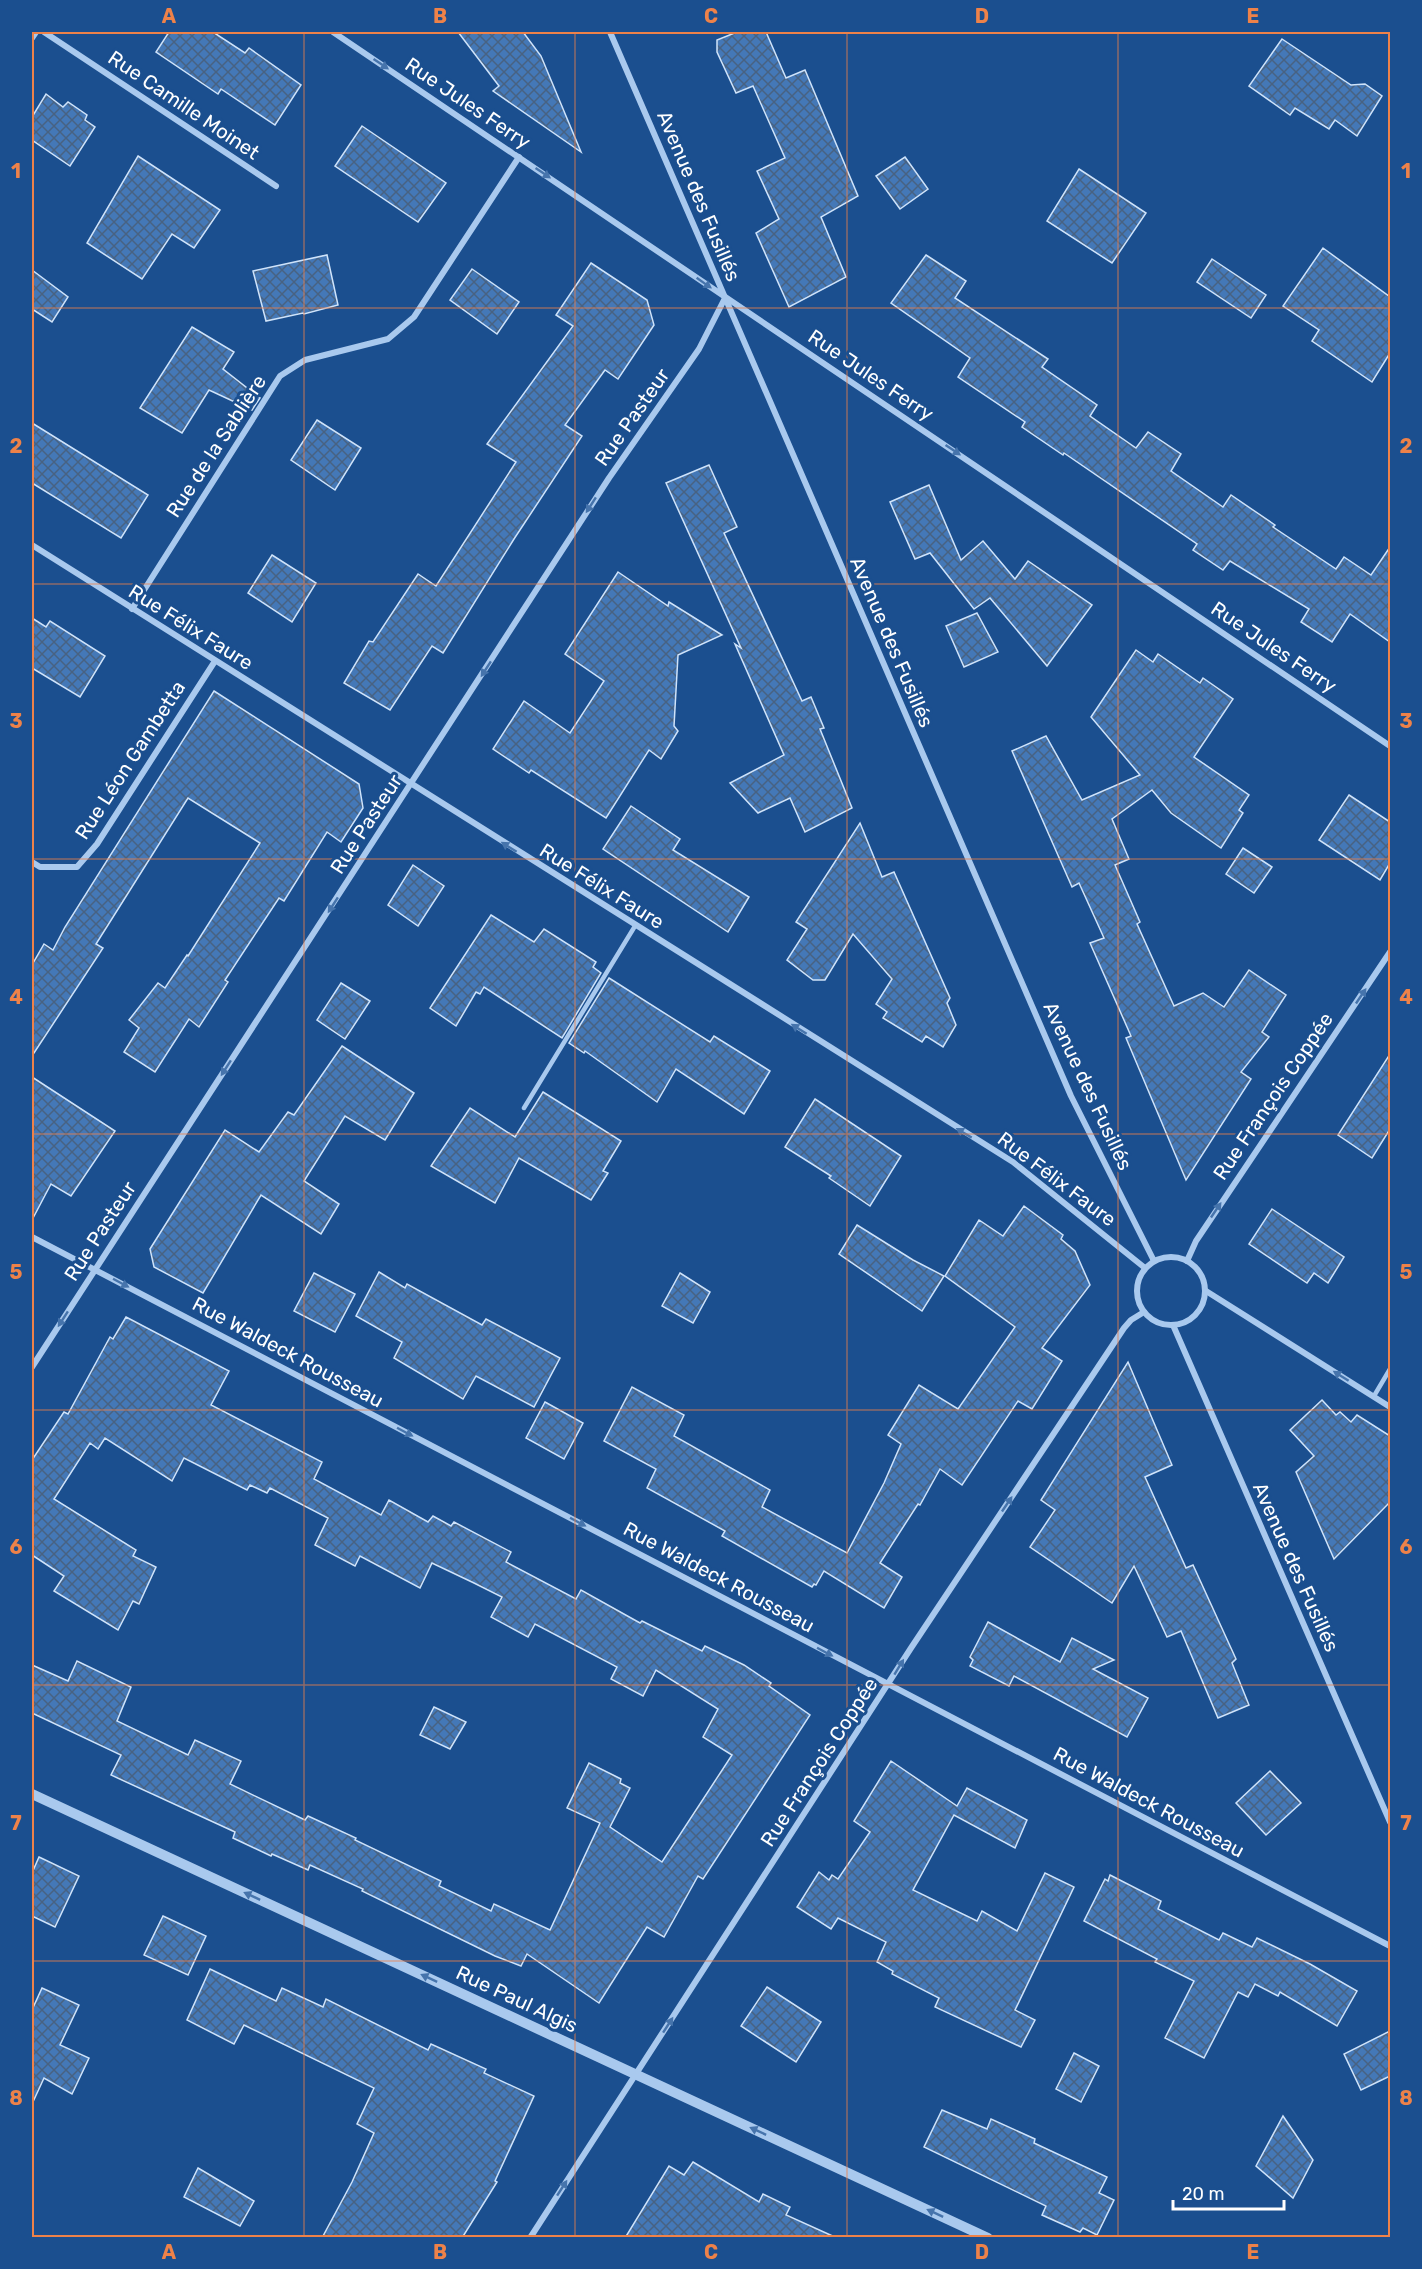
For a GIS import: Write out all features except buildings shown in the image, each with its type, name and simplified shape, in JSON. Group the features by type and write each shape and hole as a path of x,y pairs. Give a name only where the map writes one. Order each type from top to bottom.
{"street":[{"path":"32,38 36,32"},
{"name":"Rue Camille Moinet","path":"44,32 276,186"},
{"name":"Rue Jules Ferry","path":"333,32 1390,746"},
{"name":"Avenue des Fusillés","path":"610,32 1071,1096 1154,1261"},
{"name":"Rue de la Sablière","path":"132,609 280,376 306,360 388,339 414,317 519,157"},
{"name":"Rue Pasteur","path":"32,1367 609,478 699,349 725,298"},
{"name":"Rue Félix Faure","path":"32,545 1013,1162 1145,1269"},
{"name":"Rue Léon Gambetta","path":"32,862 40,867 77,867 97,844 215,661"},
{"name":"Rue François Coppée","path":"1187,1261 1196,1241 1390,952"},
{"name":"Rue Waldeck Rousseau","path":"32,1237 1390,1946"},
{"path":"1165,1257 1176,1257 1187,1261 1201,1273 1206,1291 1200,1310 1193,1318 1173,1325 1152,1319 1144,1312 1139,1301 1137,1290 1139,1278 1154,1261 1165,1257"},
{"path":"1206,1291 1390,1407"},
{"name":"Rue François Coppée","path":"530,2238 888,1685 1124,1328 1131,1320 1144,1312"},
{"name":"Avenue des Fusillés","path":"1173,1325 1390,1822"},
{"name":"Rue Paul Algis","path":"32,1794 988,2238"}],"lane":[{"path":"524,1108 635,926"},
{"path":"1374,1396 1390,1369"}]}
